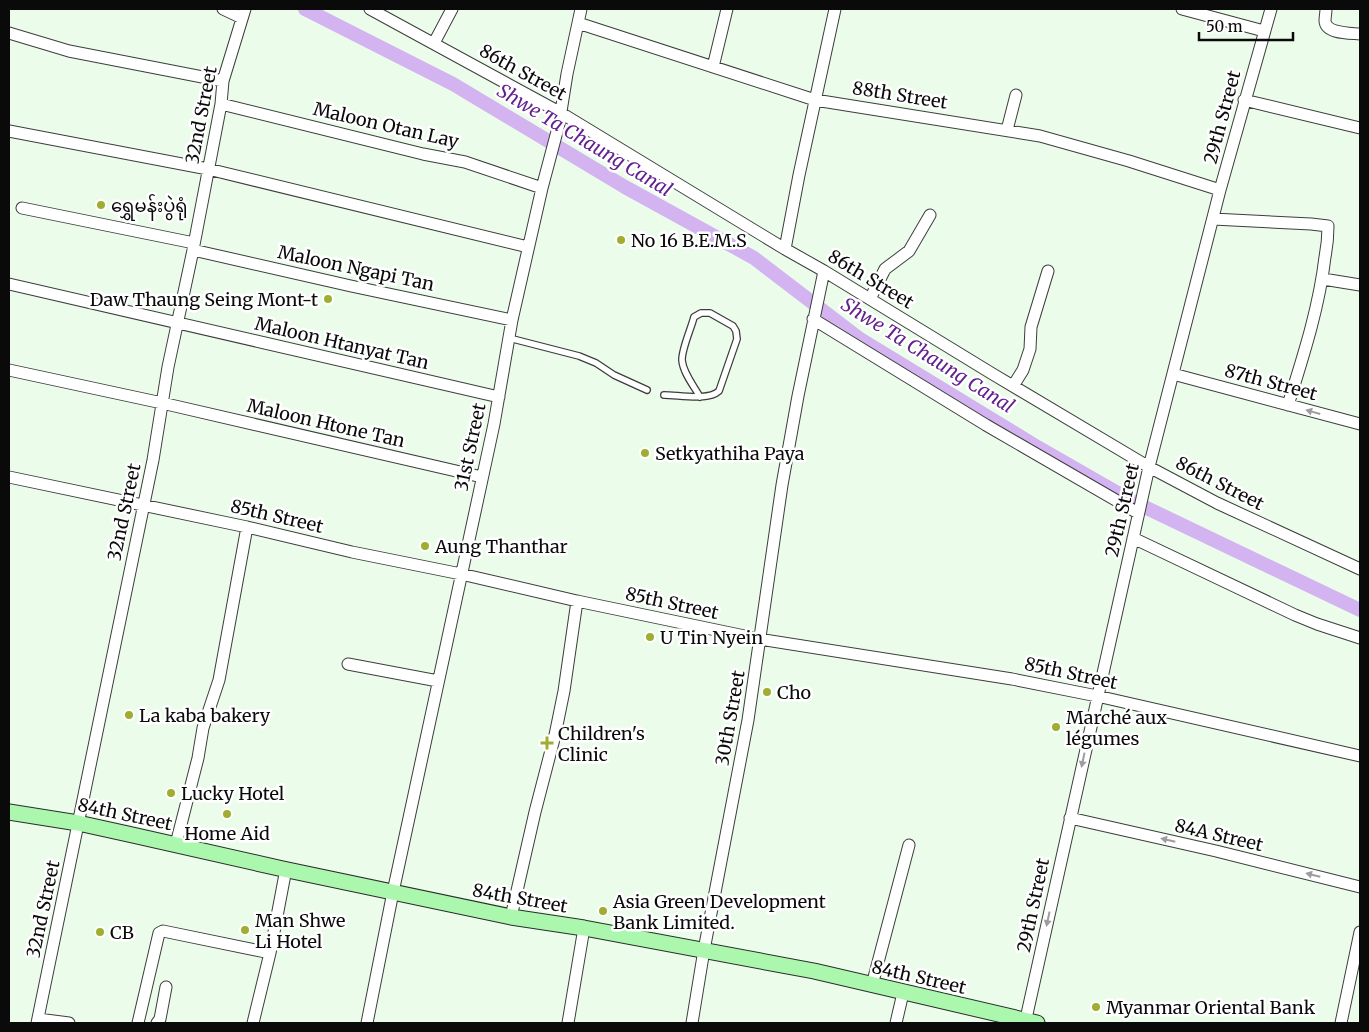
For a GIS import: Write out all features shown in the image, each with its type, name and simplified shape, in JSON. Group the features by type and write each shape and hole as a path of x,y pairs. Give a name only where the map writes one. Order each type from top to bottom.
{"main road":[{"name":"84th Street","path":"9,812 78,823 511,916 814,971 1029,1022"}],"street":[{"path":"223,9 244,13"},
{"name":"86th Street","path":"370,9 434,43 560,119 785,249 822,276 870,299 1149,467 1218,503 1360,569"},
{"path":"434,43 452,9"},
{"name":"31st Street","path":"367,1023 393,892 499,397 512,320 560,119 567,74 581,9"},
{"path":"713,67 727,9"},
{"path":"785,249 835,9"},
{"path":"1182,9 1264,31"},
{"name":"29th Street","path":"1029,1022 1070,818 1149,467 1212,219 1270,9"},
{"path":"1326,9 1325,22 1327,27 1332,30 1360,34"},
{"name":"32nd Street","path":"38,1021 153,460 177,324 221,104 223,81 244,13"},
{"name":"88th Street","path":"578,23 815,100 1040,136 1220,190"},
{"path":"9,34 69,51 223,81"},
{"path":"1007,130 1016,94"},
{"path":"1244,100 1360,128"},
{"name":"Maloon Otan Lay","path":"221,104 423,154 464,162 542,188"},
{"path":"9,131 208,169 528,247"},
{"name":"Maloon Ngapi Tan","path":"22,208 194,246 351,286 512,320"},
{"path":"870,299 885,270 909,251 930,215"},
{"path":"1212,219 1328,226 1323,279 1288,405"},
{"path":"1013,386 1023,370 1030,349 1031,327 1048,270"},
{"name":"30th Street","path":"692,1023 748,720 782,485 822,276"},
{"path":"1323,279 1360,284"},
{"name":"Maloon Htanyat Tan","path":"9,284 499,397"},
{"path":"814,315 994,430 1139,513"},
{"name":"Maloon Htone Tan","path":"9,370 162,403 482,477"},
{"name":"87th Street","path":"1173,374 1360,424"},
{"name":"85th Street","path":"9,477 143,504 352,552 759,639 1012,678 1360,756"},
{"path":"176,844 198,758 203,728 219,680 247,527"},
{"path":"1133,538 1295,615 1360,638"},
{"path":"511,916 562,700 576,600"},
{"path":"348,664 438,680"},
{"name":"84A Street","path":"1070,818 1216,851 1360,887"},
{"path":"872,985 909,845"},
{"path":"253,1023 270,953 286,869"},
{"path":"568,1023 584,928"},
{"path":"138,1023 157,934 160,932 270,953"},
{"path":"1341,1023 1360,932"},
{"path":"158,1023 166,987"},
{"path":"896,1023 903,993"},
{"path":"38,1021 69,1023"}],"lane":[{"path":"664,394 700,397 715,394 719,391 737,339 736,331 732,326 710,314 701,313 694,317 682,362 700,397"},
{"path":"509,338 579,356 647,390"}],"waterway":[{"name":"Shwe Ta Chaung Canal","path":"305,9 453,84 625,187 754,258 860,339 1034,445 1130,500 1360,610"}],"place":[{"name":"ရွှေမန်းပွဲရုံ","path":"101,205"},
{"name":"No 16 B.E.M.S","path":"621,240"},
{"name":"Daw Thaung Seing Mont-t","path":"328,299"},
{"name":"Setkyathiha Paya","path":"645,453"},
{"name":"Aung Thanthar","path":"425,546"},
{"name":"U Tin Nyein","path":"650,637"},
{"name":"Cho","path":"767,692"},
{"name":"La kaba bakery","path":"129,715"},
{"name":"Marché aux légumes","path":"1056,727"},
{"name":"Children's Clinic","path":"547,743"},
{"name":"Lucky Hotel","path":"171,793"},
{"name":"Home Aid","path":"227,814"},
{"name":"Asia Green Development Bank Limited.","path":"603,911"},
{"name":"Man Shwe Li Hotel","path":"245,930"},
{"name":"CB","path":"100,932"},
{"name":"Myanmar Oriental Bank","path":"1096,1007"}]}
